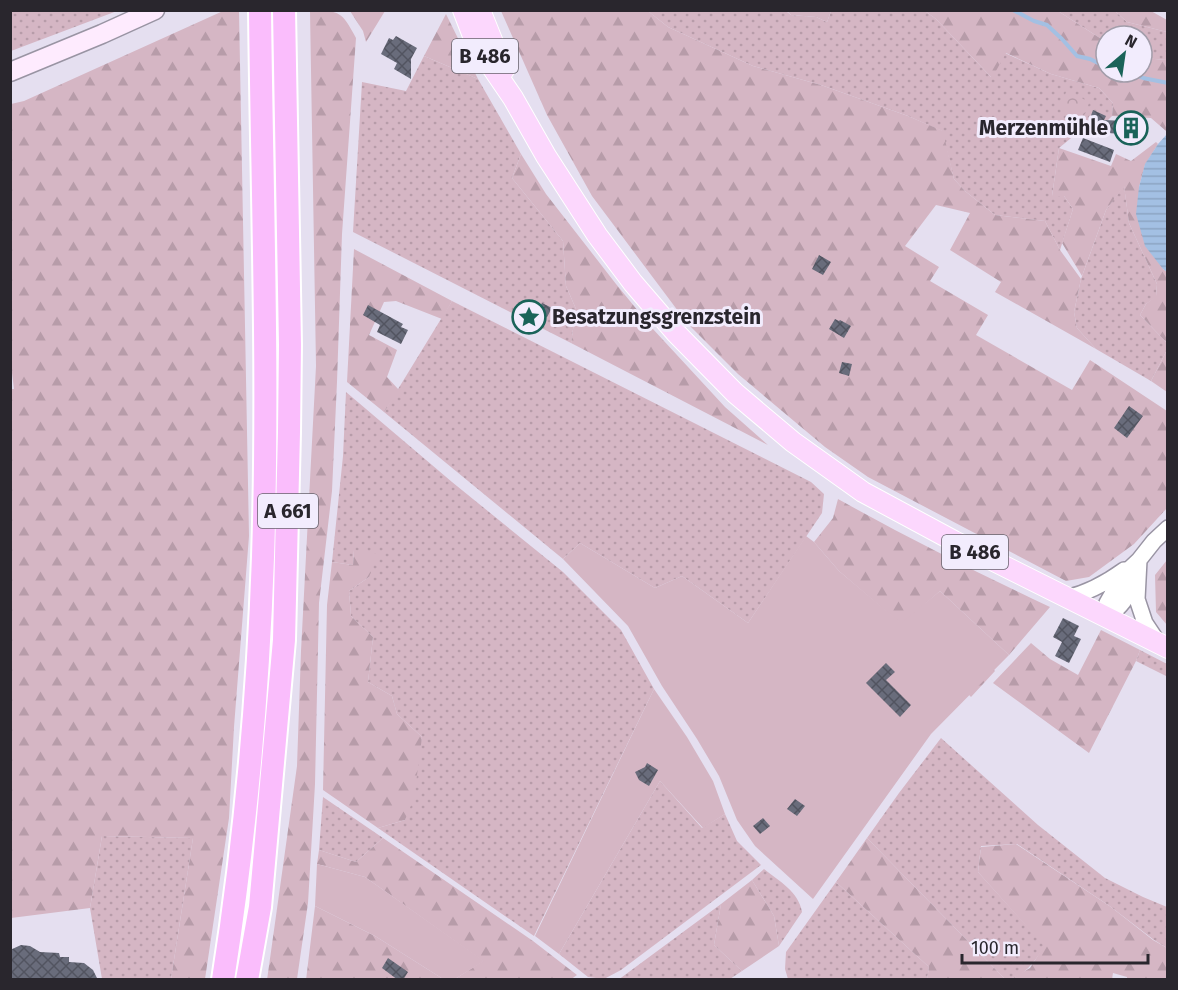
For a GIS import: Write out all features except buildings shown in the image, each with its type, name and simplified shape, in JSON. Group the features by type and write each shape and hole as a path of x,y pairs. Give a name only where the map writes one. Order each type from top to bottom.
{"highway":[{"name":"A 661","path":"223,980 235,905 244,820 256,690 263,555 265,351 260,10"},
{"name":"A 661","path":"247,980 260,907 284,640 290,356 284,10"}],"main road":[{"path":"10,72 155,10"},
{"name":"B 486","path":"463,10 481,51 513,99 570,195 603,243 633,283 676,333 735,393 793,442 862,492 1163,646"},
{"name":"B 486","path":"480,10 499,56 513,99"}],"street":[{"path":"1066,598 1095,589 1139,560 1167,528"},
{"path":"1106,618 1119,609 1128,597 1139,560"},
{"path":"1139,560 1137,599 1145,623 1163,646"}],"green space":[{"path":"11,10 117,10 117,11 11,51"},
{"path":"786,10 831,11 827,22 816,17 791,15"},
{"path":"223,11 239,11 249,536 229,818 205,979 171,979 193,838 102,836 90,908 11,918 10,389 14,389 10,357 11,104 24,101"},
{"path":"310,11 328,11 339,14 356,38 342,234 332,491 319,603 315,784 308,903 297,979 267,980 297,766 316,366"},
{"path":"350,11 385,11 366,42 363,31"},
{"path":"501,11 648,11 668,27 753,66 821,85 943,131 954,179 965,191 995,215 1045,221 1060,250 1081,279 1074,312 1077,328 1096,349 995,292 1001,282 950,250 970,213 936,205 905,246 939,267 930,281 988,315 976,335 1072,390 1090,360 1167,411 1167,508 1134,544 1089,577 1066,581 868,477 825,447 738,374 687,323 592,196 547,115"},
{"path":"648,11 786,11 791,15 816,17 827,22 831,11 925,11 936,19 991,77 1005,53 1051,74 1099,88 1113,103 1112,116 1106,122 1085,125 1059,148 1052,196 1064,196 1073,209 1060,250 1045,221 995,215 965,191 954,179 942,131 908,116 821,85 753,66 668,27"},
{"path":"925,11 1058,11 1094,34 1094,84 1154,84 1154,59 1167,60 1167,129 1166,131 1151,118 1112,116 1113,103 1099,88 1051,74 1006,53 992,78 936,19"},
{"path":"1058,11 1115,11 1127,22 1135,24 1094,24 1094,34"},
{"path":"1115,11 1151,11 1167,20 1167,32 1154,29 1154,24 1127,22"},
{"path":"446,14 478,79 424,56"},
{"path":"1154,29 1167,32 1167,60 1154,59"},
{"path":"424,56 478,79 521,154 512,178 563,241 566,286 576,309 571,343 353,232 362,82 406,91"},
{"path":"1066,92 1079,96 1089,103 1084,117 1060,110"},
{"path":"1156,142 1158,144 1145,165 1139,187 1163,269 1167,272 1167,343 1140,315 1146,304 1156,296 1157,284 1129,223 1124,186 1106,210 1082,276 1062,243 1073,209 1064,196 1052,196 1059,148 1111,166 1116,154 1131,161"},
{"path":"521,154 546,194 652,328 725,407 768,445 571,343 576,309 566,286 563,241 512,178"},
{"path":"1124,185 1129,223 1157,284 1156,297 1146,304 1140,315 1167,343 1167,350 1151,381 1096,349 1077,328 1074,312 1081,279 1106,210"},
{"path":"354,249 452,301 442,319 396,301 384,302 369,335 397,350 387,377 399,390 384,412 347,382"},
{"path":"452,301 811,482 824,494 822,513 748,623 682,576 655,588 580,543 563,559 384,412"},
{"path":"1167,350 1167,392 1151,381"},
{"path":"346,392 563,572 621,630 654,689 534,936 378,828 405,820 422,737 397,714 392,696 368,682 373,637 351,616 349,591 369,577 354,550 353,565 332,562 343,456"},
{"path":"838,499 943,555 1050,607 1009,655 940,591 925,604 995,671 971,697 901,624 839,571 814,542 833,518"},
{"path":"806,536 839,571 901,623 940,591 1009,655 931,734 813,899 755,846 737,820 719,776 662,686 628,626 563,559 580,543 655,588 682,576 748,623"},
{"path":"354,550 378,554 369,577 349,591 351,616 373,637 368,682 392,696 397,714 422,737 414,798 405,820 378,828 323,790 327,605 332,562 353,565"},
{"path":"1167,560 1167,625 1156,612 1155,575"},
{"path":"1101,630 1140,650 1089,753 993,683 1031,643 1050,659 1078,675"},
{"path":"1140,650 1167,664 1166,676 1136,661"},
{"path":"654,689 687,737 713,781 725,814 703,828 660,781 559,954 535,936"},
{"path":"941,738 1038,825 1105,878 1167,907 1167,948 1017,844 981,846 978,872 1045,946 1033,963 1023,972 1018,976 1005,979 867,838"},
{"path":"660,781 702,828 725,814 737,841 761,865 621,970 604,979 588,977 559,954"},
{"path":"323,797 383,838 356,862 319,850"},
{"path":"102,836 193,838 171,979 102,979 90,908"},
{"path":"383,838 533,941 577,975 570,980 455,979 483,961 365,877 317,864 319,850 356,862"},
{"path":"867,838 1005,979 927,979 929,967 836,882"},
{"path":"1016,844 1111,907 1153,940 1167,948 1167,979 1127,979 1127,977 1113,973 1112,979 1011,979 1030,968 1044,946 978,872 981,847"},
{"path":"317,864 365,877 484,961 455,979 443,979 375,936 315,906"},
{"path":"764,869 793,893 802,912 779,946 774,916 752,880"},
{"path":"752,880 774,916 779,946 742,971 714,945 721,904"},
{"path":"836,882 929,967 927,980 788,979 785,969 786,952"},
{"path":"721,904 714,945 742,971 730,979 618,980"},
{"path":"315,906 375,936 443,979 306,980"}],"water":[{"path":"1167,134 1167,272 1145,246 1136,214 1139,187 1145,164"}],"waterway":[{"path":"1013,10 1047,25 1077,56 1094,61"},
{"path":"1154,80 1168,83"}],"place":[{"name":"Merzenmühle","path":"1131,128"},
{"name":"Besatzungsgrenzstein","path":"529,317"}]}
